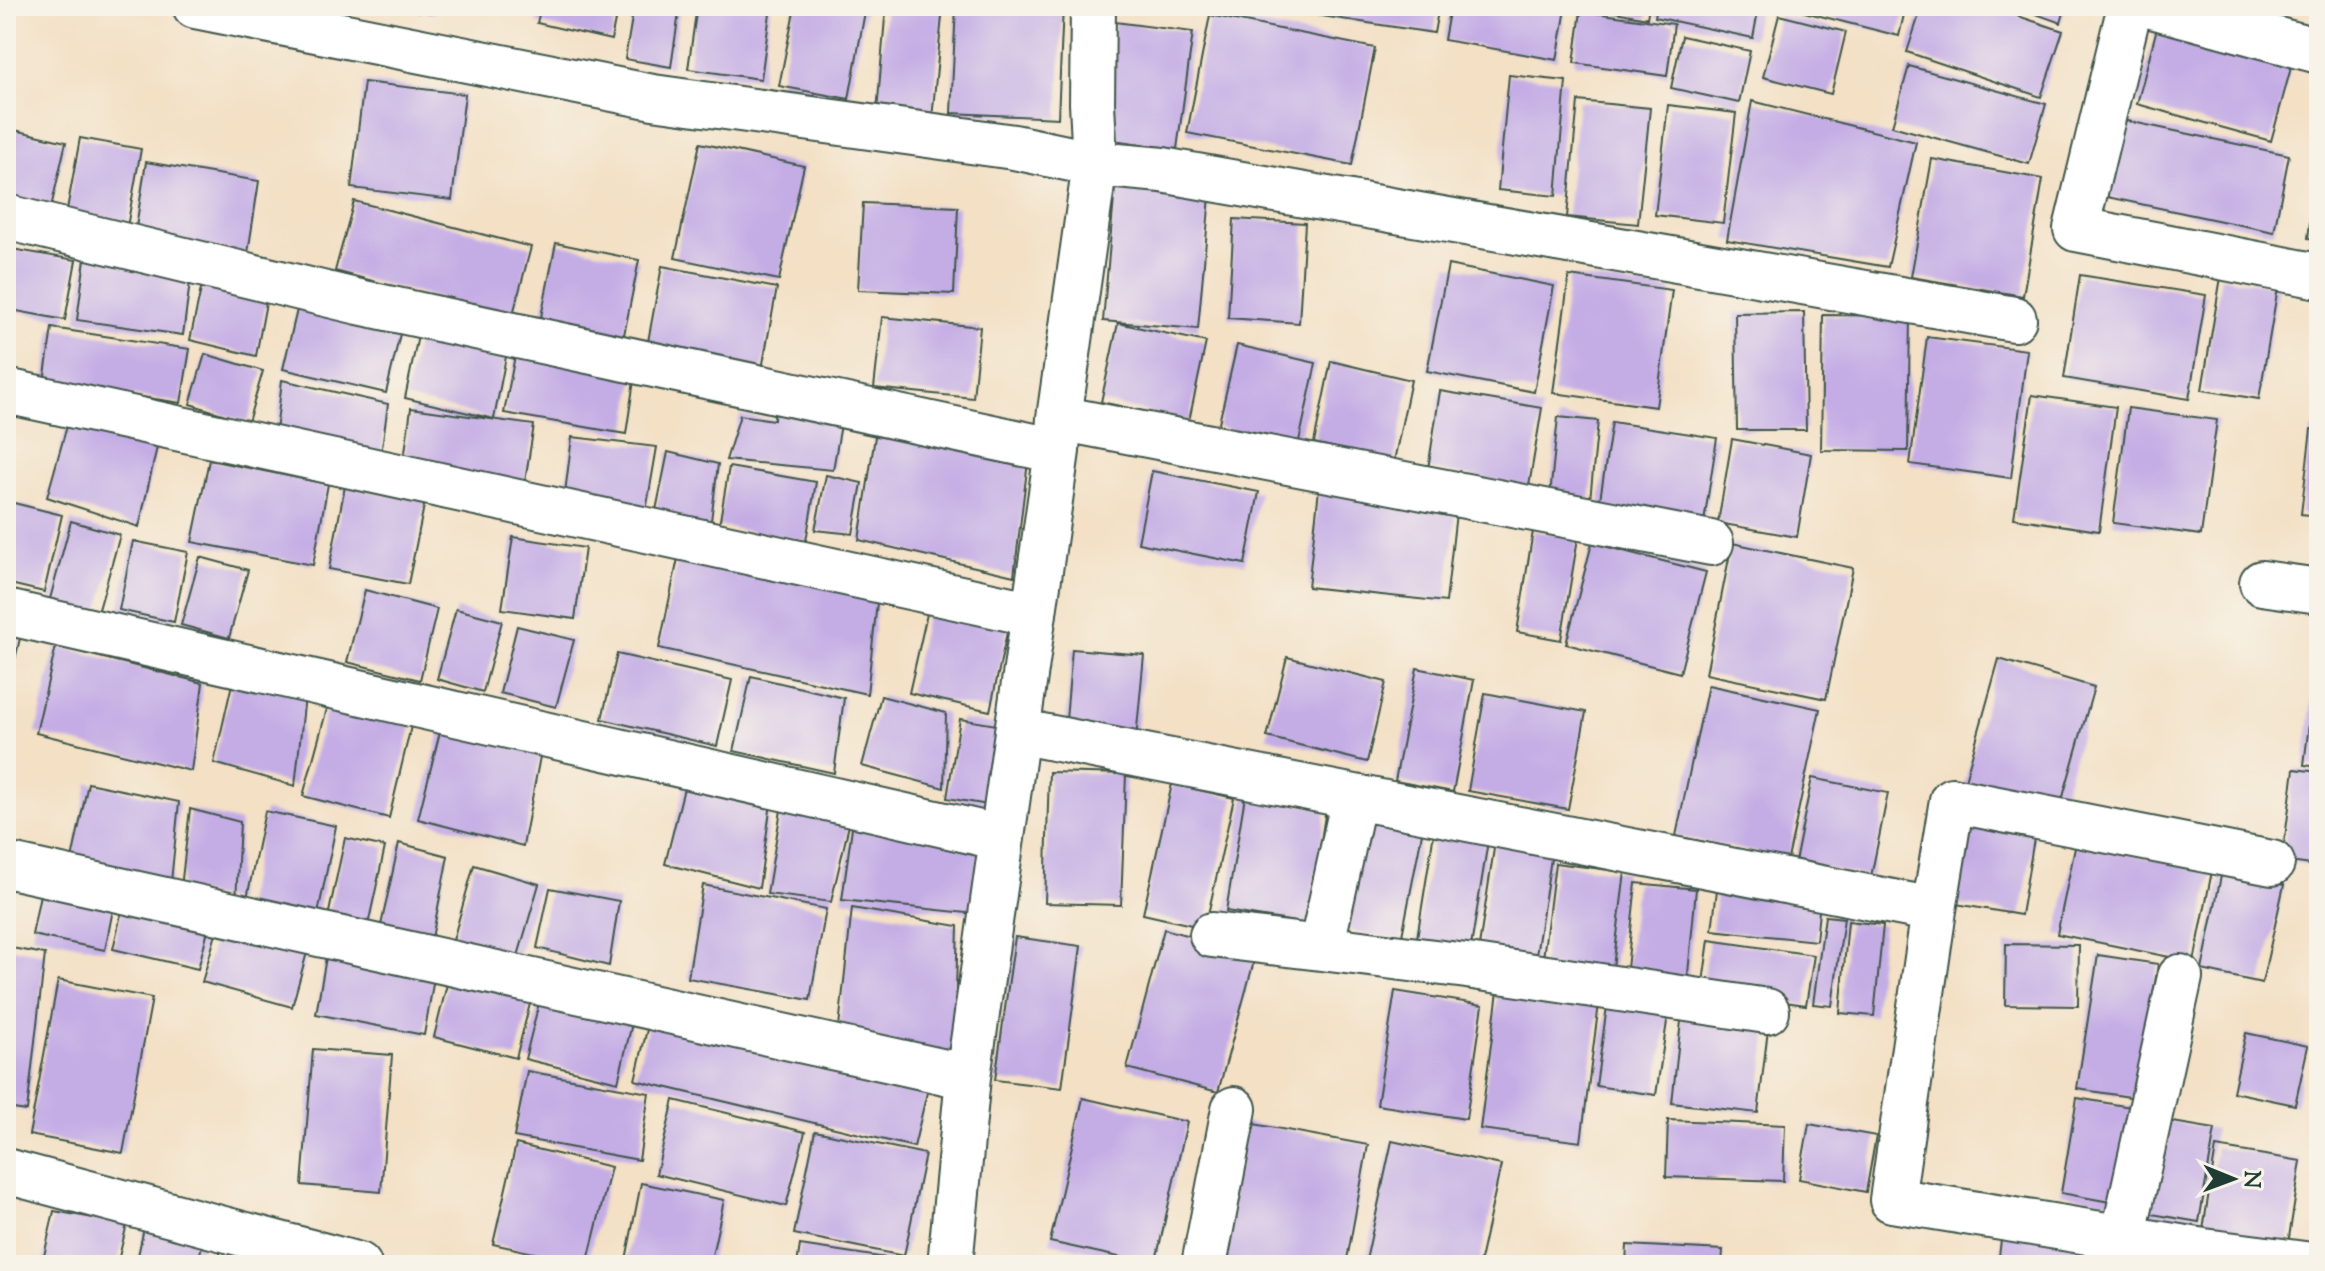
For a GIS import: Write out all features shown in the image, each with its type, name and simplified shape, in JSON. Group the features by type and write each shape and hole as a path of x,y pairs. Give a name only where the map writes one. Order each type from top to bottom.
{"street":[{"path":"195,6 653,97 1014,147 1095,164 1162,170 2014,319"},
{"path":"950,1265 968,1077 1095,164 1093,6"},
{"path":"2130,6 2076,229 2319,276"},
{"path":"2152,6 2319,51"},
{"path":"6,217 359,302 1058,435 1711,543"},
{"path":"6,391 1034,614"},
{"path":"2262,583 2319,591"},
{"path":"6,612 1002,838"},
{"path":"1017,731 1934,910"},
{"path":"1321,948 1354,798"},
{"path":"2272,863 1952,800 1892,1200 2204,1251 2312,1265 2319,1233"},
{"path":"6,865 968,1077"},
{"path":"1212,935 1498,971 1767,1011"},
{"path":"2123,1238 2180,977"},
{"path":"1204,1265 1234,1109"},
{"path":"6,1171 359,1265"}],"building":[{"path":"435,6 435,13 386,8"},
{"path":"541,6 618,6 611,40 537,23"},
{"path":"634,6 680,6 671,67 625,59"},
{"path":"697,6 771,6 761,79 688,69"},
{"path":"795,6 866,6 849,99 779,86"},
{"path":"886,6 943,6 931,129 876,124"},
{"path":"956,6 1063,6 1058,118 951,113"},
{"path":"1282,6 1439,6 1434,33 1282,10"},
{"path":"1450,6 1552,6 1566,9 1557,60 1444,40"},
{"path":"1584,6 1649,6 1647,18"},
{"path":"1657,6 1759,6 1753,38 1655,17"},
{"path":"1781,6 1906,6 1899,36"},
{"path":"1922,6 1988,6 2063,31 2041,97 1907,52"},
{"path":"2014,6 2066,6 2061,23"},
{"path":"2199,6 2274,6 2270,23"},
{"path":"1581,11 1674,24 1667,76 1574,63"},
{"path":"1210,15 1375,48 1352,165 1187,133"},
{"path":"1779,15 1846,32 1831,94 1763,77"},
{"path":"1115,22 1193,32 1177,149 1099,138"},
{"path":"2157,28 2292,64 2271,141 2137,104"},
{"path":"1682,36 1750,51 1739,103 1671,88"},
{"path":"1909,66 2046,104 2029,164 1892,126"},
{"path":"1509,75 1566,81 1556,196 1498,190"},
{"path":"364,82 465,94 452,200 351,188"},
{"path":"1578,101 1650,108 1638,224 1567,217"},
{"path":"1752,101 1916,142 1888,267 1727,240"},
{"path":"1668,105 1736,113 1723,223 1655,215"},
{"path":"2123,120 2289,155 2274,232 2107,197"},
{"path":"6,128 66,142 50,212 6,202"},
{"path":"80,138 141,149 127,227 66,215"},
{"path":"700,143 804,166 779,280 675,258"},
{"path":"1932,159 2043,179 2023,296 1911,277"},
{"path":"146,162 259,181 248,253 135,234"},
{"path":"2319,169 2319,239 2308,238"},
{"path":"1115,187 1210,196 1198,329 1103,321"},
{"path":"354,201 531,247 512,318 335,271"},
{"path":"863,203 958,207 954,294 858,290"},
{"path":"1234,219 1305,223 1299,323 1228,318"},
{"path":"556,243 639,260 623,340 540,322"},
{"path":"6,248 76,260 65,320 6,309"},
{"path":"86,251 192,267 183,335 77,320"},
{"path":"1448,265 1554,286 1534,392 1427,371"},
{"path":"662,266 777,288 762,369 647,347"},
{"path":"204,275 268,292 256,356 190,340"},
{"path":"2080,275 2206,295 2189,399 2064,378"},
{"path":"1569,276 1672,290 1656,407 1553,393"},
{"path":"2221,277 2278,287 2259,399 2202,390"},
{"path":"300,297 403,321 386,393 283,369"},
{"path":"1804,312 1806,430 1737,430 1735,313"},
{"path":"1823,315 1910,316 1908,451 1821,450"},
{"path":"882,317 980,327 973,398 874,388"},
{"path":"1118,323 1206,342 1189,421 1101,402"},
{"path":"420,326 508,346 494,419 405,398"},
{"path":"52,328 190,349 181,403 44,382"},
{"path":"1927,337 2027,350 2011,478 1910,464"},
{"path":"517,345 636,367 626,434 504,413"},
{"path":"1237,345 1316,363 1298,446 1218,427"},
{"path":"205,354 263,371 248,422 190,404"},
{"path":"1331,361 1411,380 1394,461 1314,443"},
{"path":"282,380 388,404 380,462 274,449"},
{"path":"1440,391 1542,408 1529,486 1428,469"},
{"path":"2032,395 2116,407 2099,531 2014,518"},
{"path":"775,397 843,413 833,470 726,460 740,415 774,420"},
{"path":"411,408 534,425 524,488 403,467"},
{"path":"2128,408 2217,420 2201,535 2113,523"},
{"path":"70,415 159,438 139,527 47,497"},
{"path":"1558,417 1598,421 1590,500 1550,496"},
{"path":"1612,422 1717,438 1704,522 1599,506"},
{"path":"2311,429 2319,430 2319,516 2301,514"},
{"path":"876,430 1029,453 1014,576 859,540"},
{"path":"572,437 657,447 646,511 564,501"},
{"path":"1732,439 1811,454 1797,537 1718,523"},
{"path":"668,452 718,464 710,529 654,520"},
{"path":"209,460 328,484 313,565 192,542"},
{"path":"729,467 816,482 806,541 719,526"},
{"path":"1152,471 1259,492 1245,564 1138,543"},
{"path":"826,475 862,483 853,534 815,530"},
{"path":"345,486 425,501 408,584 329,569"},
{"path":"1319,489 1457,504 1446,602 1308,587"},
{"path":"6,501 62,515 44,592 6,583"},
{"path":"71,521 120,535 98,613 50,599"},
{"path":"1533,531 1578,538 1561,640 1517,632"},
{"path":"513,537 585,548 575,619 502,609"},
{"path":"133,541 188,552 174,622 119,610"},
{"path":"1592,543 1706,572 1680,673 1566,644"},
{"path":"1732,543 1853,568 1826,699 1706,674"},
{"path":"680,549 878,593 867,694 659,648"},
{"path":"200,557 248,570 229,638 181,625"},
{"path":"365,590 437,609 420,680 347,662"},
{"path":"929,605 1009,623 990,711 909,693"},
{"path":"456,609 502,621 483,692 437,679"},
{"path":"6,625 22,630 7,693 6,693"},
{"path":"517,626 574,640 556,707 500,693"},
{"path":"56,646 203,683 191,771 36,733"},
{"path":"1072,649 1144,655 1136,739 1065,732"},
{"path":"617,654 732,680 717,746 602,719"},
{"path":"1287,657 1386,682 1367,762 1267,737"},
{"path":"1999,659 2094,687 2059,811 1964,784"},
{"path":"1417,668 1474,680 1453,792 1395,781"},
{"path":"234,675 305,696 295,786 214,763"},
{"path":"751,676 844,698 834,773 734,751"},
{"path":"1708,685 1820,709 1788,859 1676,836"},
{"path":"1485,693 1586,712 1568,809 1468,791"},
{"path":"331,694 413,718 389,818 303,796"},
{"path":"881,696 946,713 944,788 862,766"},
{"path":"2312,700 2319,701 2319,767 2304,765"},
{"path":"960,719 1003,726 994,806 947,798"},
{"path":"443,720 542,746 523,846 418,819"},
{"path":"2294,769 2319,772 2319,866 2282,861"},
{"path":"688,772 772,796 759,888 665,864"},
{"path":"1049,772 1126,774 1121,905 1045,903"},
{"path":"1812,778 1888,793 1871,877 1795,862"},
{"path":"88,783 179,802 170,892 70,869"},
{"path":"1172,784 1234,798 1205,928 1143,914"},
{"path":"1245,796 1326,809 1308,924 1226,911"},
{"path":"783,798 852,812 831,902 767,894"},
{"path":"190,809 240,822 236,902 181,888"},
{"path":"265,811 336,826 316,923 245,908"},
{"path":"854,813 979,842 976,914 842,900"},
{"path":"1362,816 1423,828 1401,941 1340,929"},
{"path":"1964,821 2035,833 2021,915 1950,903"},
{"path":"1434,832 1488,841 1470,953 1416,944"},
{"path":"345,838 385,847 368,925 328,917"},
{"path":"1495,842 1552,852 1535,962 1478,953"},
{"path":"399,843 448,856 432,938 380,930"},
{"path":"2076,843 2212,871 2194,962 2057,934"},
{"path":"1555,863 1625,872 1612,975 1542,966"},
{"path":"474,865 539,884 514,970 450,951"},
{"path":"2222,871 2284,885 2262,983 2202,970"},
{"path":"43,879 116,894 105,950 32,935"},
{"path":"1636,883 1696,889 1687,984 1626,978"},
{"path":"703,885 826,909 810,1000 688,978"},
{"path":"550,888 619,901 609,966 537,948"},
{"path":"1717,890 1820,901 1816,941 1712,930"},
{"path":"125,897 211,918 198,969 113,949"},
{"path":"852,908 958,926 954,1052 838,1036"},
{"path":"1825,916 1844,918 1832,1006 1813,1004"},
{"path":"220,920 309,945 292,1007 202,982"},
{"path":"1848,921 1883,925 1874,1016 1840,1013"},
{"path":"1164,929 1256,954 1218,1092 1127,1068"},
{"path":"1015,937 1081,946 1062,1088 995,1080"},
{"path":"1709,940 1814,955 1806,1005 1702,990"},
{"path":"2006,944 2079,945 2078,1006 2005,1005"},
{"path":"328,946 436,967 424,1035 316,1014"},
{"path":"6,947 45,954 27,1111 6,1108"},
{"path":"2098,955 2158,964 2137,1098 2077,1089"},
{"path":"450,972 533,992 516,1058 434,1037"},
{"path":"58,980 152,998 123,1153 29,1135"},
{"path":"1499,983 1600,996 1581,1142 1480,1129"},
{"path":"542,991 634,1015 618,1082 525,1059"},
{"path":"1395,991 1483,1005 1466,1119 1377,1105"},
{"path":"1608,999 1669,1008 1656,1095 1596,1086"},
{"path":"1682,1012 1769,1021 1758,1113 1672,1103"},
{"path":"649,1021 928,1088 914,1147 635,1080"},
{"path":"2246,1033 2308,1046 2295,1105 2233,1092"},
{"path":"313,1049 392,1055 381,1192 302,1185"},
{"path":"527,1071 649,1093 639,1160 514,1137"},
{"path":"1083,1098 1187,1122 1155,1265 1050,1242"},
{"path":"2077,1098 2137,1108 2121,1204 2061,1193"},
{"path":"674,1100 805,1132 786,1206 656,1174"},
{"path":"2155,1119 2215,1129 2199,1222 2140,1212"},
{"path":"1668,1120 1785,1125 1783,1181 1666,1177"},
{"path":"1243,1122 1368,1145 1346,1265 1216,1265"},
{"path":"1809,1124 1876,1136 1866,1192 1799,1179"},
{"path":"815,1131 925,1154 904,1256 794,1234"},
{"path":"1392,1141 1501,1165 1479,1265 1365,1265"},
{"path":"516,1144 611,1167 587,1265 493,1244"},
{"path":"2216,1147 2301,1161 2288,1244 2203,1230"},
{"path":"641,1183 724,1200 710,1265 625,1265"},
{"path":"54,1211 127,1224 117,1265 42,1265"},
{"path":"144,1228 203,1242 197,1265 136,1265"},
{"path":"2002,1232 2089,1244 2086,1265 1998,1265"},
{"path":"222,1245 280,1265 217,1265"},
{"path":"800,1245 920,1263 920,1265 797,1265"},
{"path":"1627,1245 1723,1250 1722,1265 1626,1265"},
{"path":"2095,1249 2146,1253 2146,1265 2094,1265"}]}
